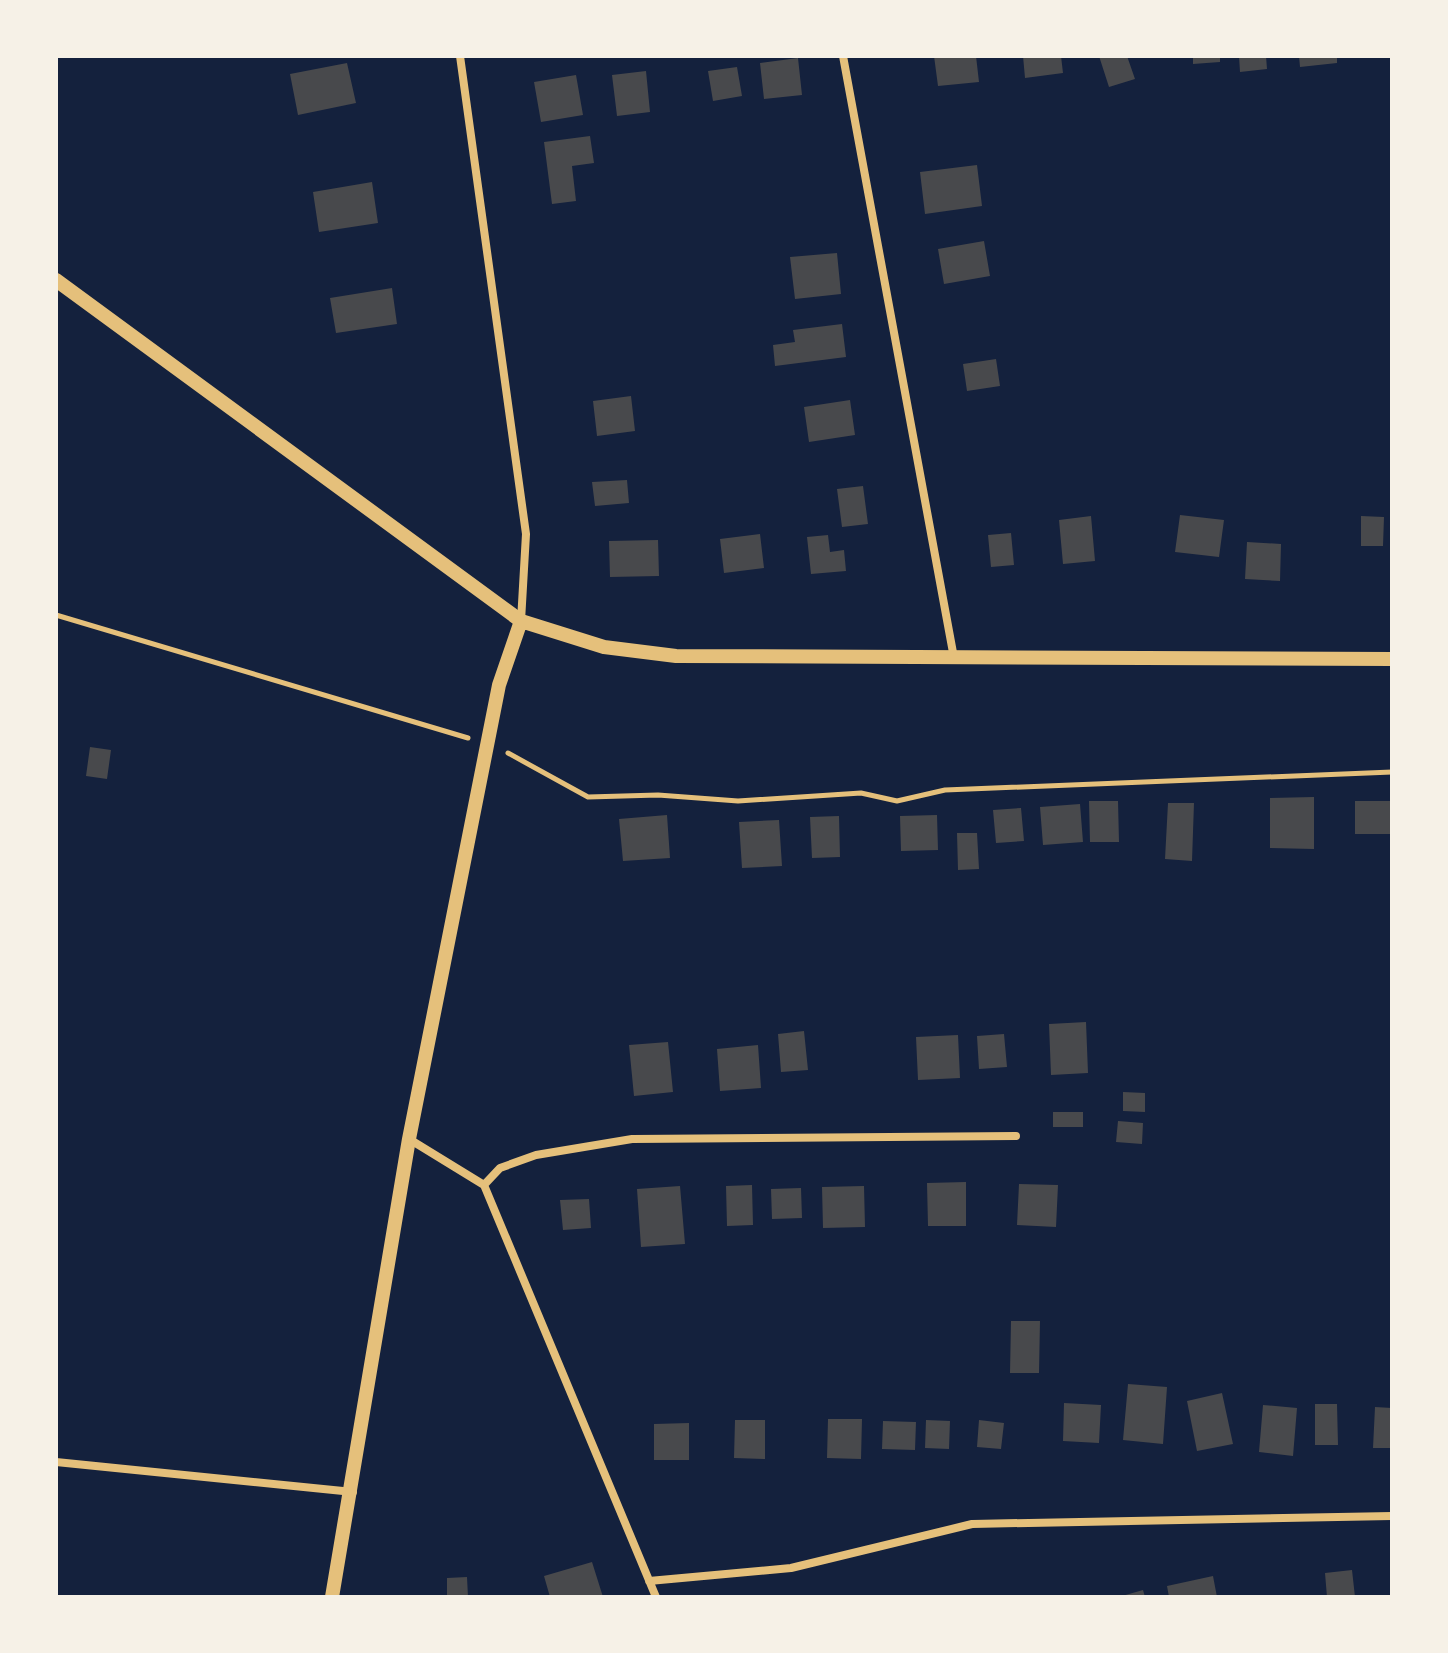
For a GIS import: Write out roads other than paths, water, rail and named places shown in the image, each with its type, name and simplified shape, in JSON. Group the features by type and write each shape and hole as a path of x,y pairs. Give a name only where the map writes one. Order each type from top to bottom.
{"street":[{"path":"332,1597 353,1492 409,1139 499,685 521,621 526,534 460,56"},
{"path":"843,56 954,658"},
{"path":"56,280 521,621 604,647 676,656 1392,659"},
{"path":"484,1185 500,1168 536,1155 632,1139 1016,1136"},
{"path":"409,1139 484,1185 656,1597"},
{"path":"56,1462 353,1492"},
{"path":"649,1581 791,1568 972,1524 1392,1516"}]}
